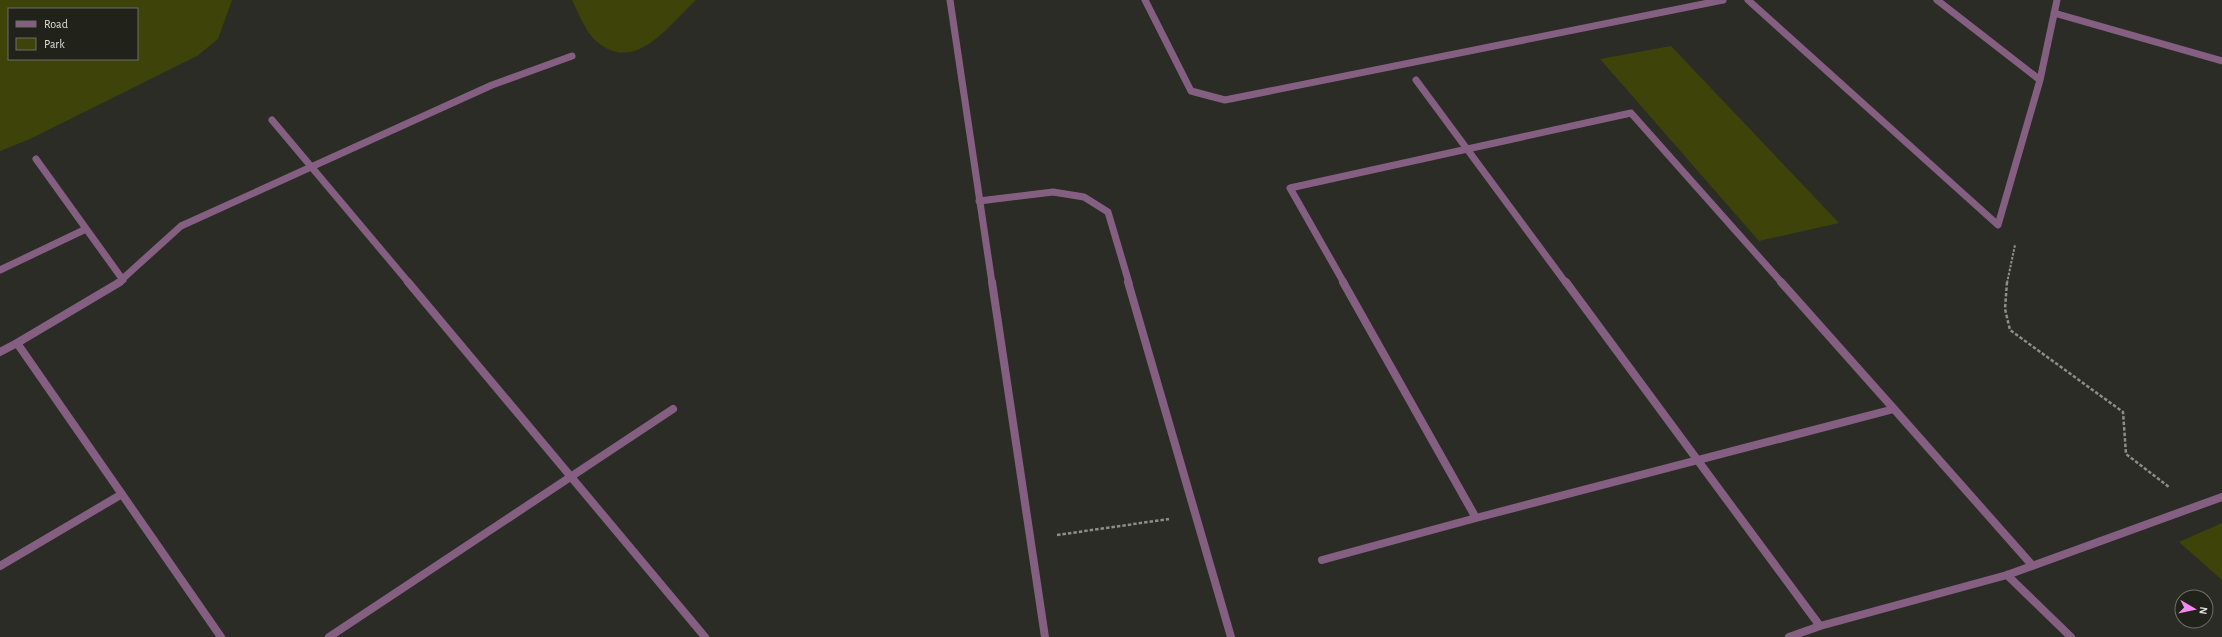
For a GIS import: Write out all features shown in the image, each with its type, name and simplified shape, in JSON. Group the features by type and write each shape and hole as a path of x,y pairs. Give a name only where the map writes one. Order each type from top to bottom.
{"street":[{"path":"950,0 978,201 1045,637"},
{"path":"1145,0 1191,91 1225,100 1723,0"},
{"path":"1748,0 1998,225 2040,80 2057,0"},
{"path":"1937,0 2040,80"},
{"path":"2054,13 2222,61"},
{"path":"0,352 18,344 123,280 182,226 311,166 492,86 572,56"},
{"path":"1416,80 1466,150 1820,626"},
{"path":"1476,518 1290,188 1631,113 2032,565"},
{"path":"272,120 705,637"},
{"path":"36,159 123,280"},
{"path":"978,201 1053,192 1084,197 1108,212 1231,637"},
{"path":"0,270 86,228"},
{"path":"18,344 221,637"},
{"path":"329,637 673,409"},
{"path":"1322,560 1697,459 1895,409"},
{"path":"0,566 122,494"},
{"path":"1789,637 1820,626 2007,576 2032,565 2222,497"},
{"path":"2007,576 2071,637"}],"path":[{"path":"1998,225 2015,245 2005,290 2006,318 2010,330 2123,412 2126,454 2195,507"},
{"path":"1030,539 1195,515"}],"green space":[{"path":"0,0 232,0 218,39 197,56 30,139 0,151"},
{"path":"572,0 696,0 674,23 649,44 636,50 622,53 608,49 593,38 584,25"},
{"path":"1671,46 1839,223 1759,241 1600,59"},
{"path":"2222,523 2222,580 2179,542"}]}
